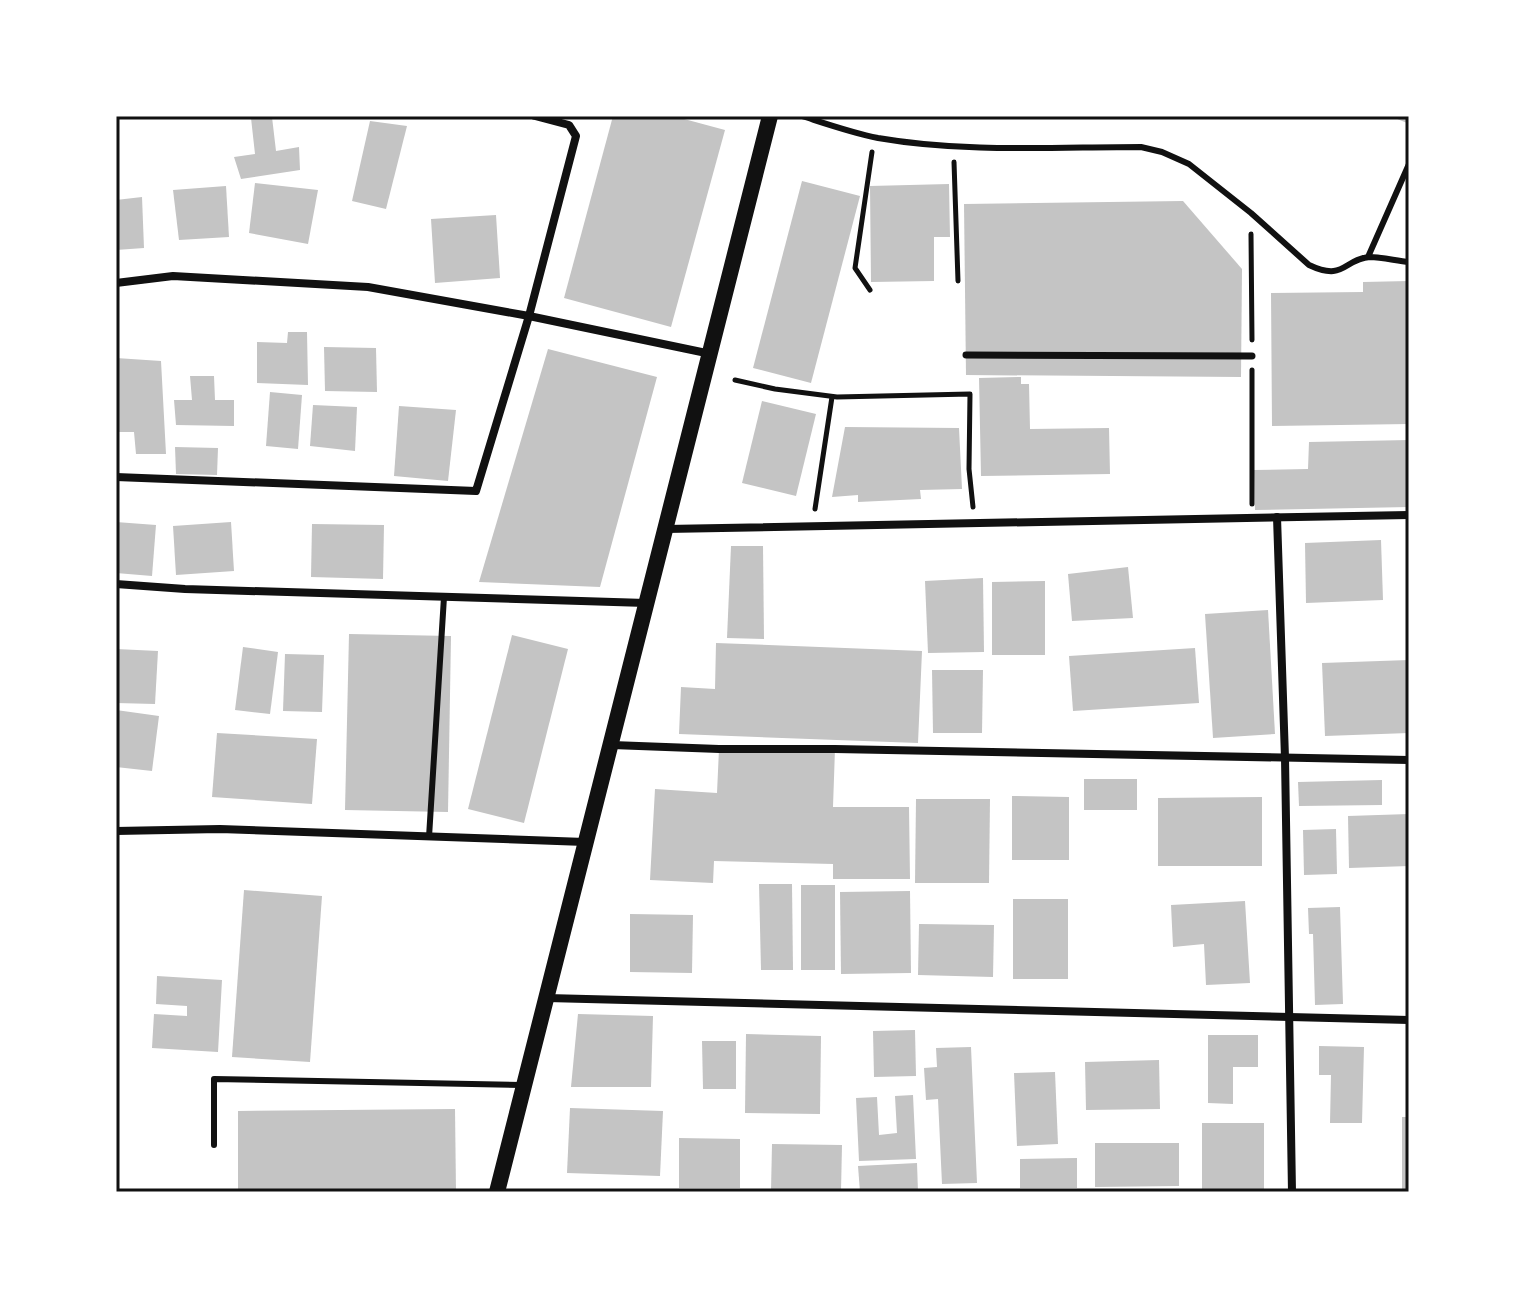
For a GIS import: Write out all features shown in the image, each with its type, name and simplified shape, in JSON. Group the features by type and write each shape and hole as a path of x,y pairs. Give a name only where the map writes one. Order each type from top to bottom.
{"main road":[{"path":"497,1192 770,116"}],"street":[{"path":"116,477 476,491 529,316 576,136 569,125 535,116"},
{"path":"116,283 173,276 368,287 529,316 711,354"},
{"path":"966,355 1252,356"},
{"path":"666,529 1409,515"},
{"path":"1277,517 1285,758 1292,1192"},
{"path":"116,584 185,589 647,603"},
{"path":"612,745 1409,760"},
{"path":"116,831 220,829 586,842"},
{"path":"547,998 1409,1020"}],"lane":[{"path":"802,116 874,137 953,147 1141,147 1162,152 1189,164 1251,213 1309,265 1321,270 1341,270 1368,257 1409,262"},
{"path":"1368,257 1409,164"},
{"path":"429,837 444,597"},
{"path":"214,1145 214,1079 525,1085"}],"path":[{"path":"870,290 855,268 874,137"},
{"path":"953,147 958,281"},
{"path":"1251,213 1252,517"},
{"path":"735,380 832,397 970,394 969,469 975,523"},
{"path":"813,526 817,482 832,397"}],"building":[{"path":"613,116 673,116 725,130 671,327 564,298"},
{"path":"1390,116 1409,116 1409,118 1407,123"},
{"path":"272,117 276,151 299,147 300,170 241,179 234,157 255,154 251,118"},
{"path":"370,121 407,126 386,209 352,201"},
{"path":"802,181 860,196 811,383 753,368"},
{"path":"255,183 318,190 308,244 249,233"},
{"path":"949,184 950,237 934,237 934,281 871,282 870,186"},
{"path":"226,186 229,237 179,240 173,190"},
{"path":"142,197 144,248 116,250 116,200"},
{"path":"1183,201 1242,269 1241,377 966,375 964,204"},
{"path":"496,215 500,278 435,283 431,219"},
{"path":"1409,281 1409,424 1272,426 1271,293 1363,292 1363,282"},
{"path":"288,332 307,332 308,385 257,383 257,342 287,343"},
{"path":"324,347 376,348 377,392 325,391"},
{"path":"548,349 657,377 600,587 479,582"},
{"path":"116,358 161,361 166,454 136,454 134,432 116,432"},
{"path":"190,376 214,376 215,400 234,400 234,426 176,425 174,400 192,400"},
{"path":"1021,377 1021,384 1029,384 1030,429 1109,428 1110,474 981,476 979,378"},
{"path":"270,392 302,395 298,449 266,446"},
{"path":"762,401 816,414 796,496 742,483"},
{"path":"313,405 357,407 355,451 310,446"},
{"path":"399,406 456,410 448,481 394,476"},
{"path":"845,427 959,428 962,489 920,490 921,499 858,502 858,495 832,497"},
{"path":"1409,440 1409,507 1255,510 1254,470 1308,469 1309,442"},
{"path":"175,447 218,448 217,475 176,474"},
{"path":"116,522 156,525 152,576 116,573"},
{"path":"231,522 234,571 176,575 173,526"},
{"path":"312,524 384,525 383,579 311,577"},
{"path":"1381,540 1383,600 1306,603 1305,543"},
{"path":"731,546 763,546 764,639 727,638"},
{"path":"1128,567 1133,618 1072,621 1068,574"},
{"path":"983,578 984,652 928,653 925,581"},
{"path":"1045,581 1045,655 992,655 992,582"},
{"path":"1268,610 1275,734 1213,738 1205,614"},
{"path":"349,634 451,636 448,812 345,810"},
{"path":"512,635 568,649 524,823 468,809"},
{"path":"716,643 922,651 918,743 679,734 681,687 715,689"},
{"path":"243,647 278,652 270,714 235,710"},
{"path":"1195,648 1199,703 1073,711 1069,656"},
{"path":"116,649 158,651 155,704 116,703"},
{"path":"285,654 324,655 322,712 283,711"},
{"path":"1409,660 1409,733 1325,736 1322,663"},
{"path":"932,670 983,670 982,733 933,733"},
{"path":"116,710 159,716 152,771 116,767"},
{"path":"217,733 317,739 312,804 212,797"},
{"path":"719,749 835,749 833,807 909,807 910,879 833,879 833,864 714,861 713,883 650,880 655,789 717,793"},
{"path":"1084,779 1137,779 1137,810 1084,810"},
{"path":"1382,780 1382,805 1299,806 1298,782"},
{"path":"1012,796 1069,797 1069,860 1012,860"},
{"path":"1262,797 1262,866 1158,866 1158,798"},
{"path":"916,799 990,799 989,883 915,883"},
{"path":"1409,814 1409,866 1349,868 1348,816"},
{"path":"1336,829 1337,874 1304,875 1303,830"},
{"path":"759,884 792,884 793,970 761,970"},
{"path":"801,885 835,885 835,970 801,970"},
{"path":"244,890 322,896 310,1062 232,1057"},
{"path":"910,891 911,973 841,974 840,892"},
{"path":"1013,899 1068,899 1068,979 1013,979"},
{"path":"1245,901 1250,983 1206,985 1204,944 1173,947 1171,905"},
{"path":"1340,907 1343,1004 1315,1005 1313,934 1309,934 1308,908"},
{"path":"630,914 693,915 692,973 630,972"},
{"path":"919,924 994,925 993,977 918,975"},
{"path":"157,976 222,980 218,1052 152,1048 154,1014 187,1016 187,1006 156,1004"},
{"path":"578,1014 653,1016 651,1087 571,1087"},
{"path":"915,1030 916,1076 874,1077 873,1031"},
{"path":"746,1034 821,1036 820,1114 745,1113"},
{"path":"1208,1035 1258,1035 1258,1067 1233,1067 1233,1104 1208,1103"},
{"path":"702,1041 736,1041 736,1089 703,1089"},
{"path":"1319,1046 1364,1047 1362,1123 1330,1123 1331,1075 1319,1075"},
{"path":"971,1047 977,1183 942,1184 938,1099 926,1100 924,1068 937,1067 936,1048"},
{"path":"1159,1060 1160,1109 1086,1110 1085,1062"},
{"path":"1055,1072 1058,1144 1017,1146 1014,1073"},
{"path":"913,1095 916,1159 859,1161 856,1098 877,1097 879,1135 897,1133 895,1096"},
{"path":"570,1108 663,1111 660,1176 567,1173"},
{"path":"455,1109 456,1192 238,1192 238,1111"},
{"path":"1402,1117 1409,1117 1409,1192 1402,1192"},
{"path":"1202,1123 1264,1123 1264,1192 1202,1192"},
{"path":"679,1138 740,1139 740,1188 679,1188"},
{"path":"1095,1143 1179,1143 1179,1186 1095,1187"},
{"path":"772,1144 842,1145 841,1191 771,1191"},
{"path":"1077,1158 1077,1188 1020,1188 1020,1159"},
{"path":"917,1163 918,1192 860,1192 858,1166"}]}
